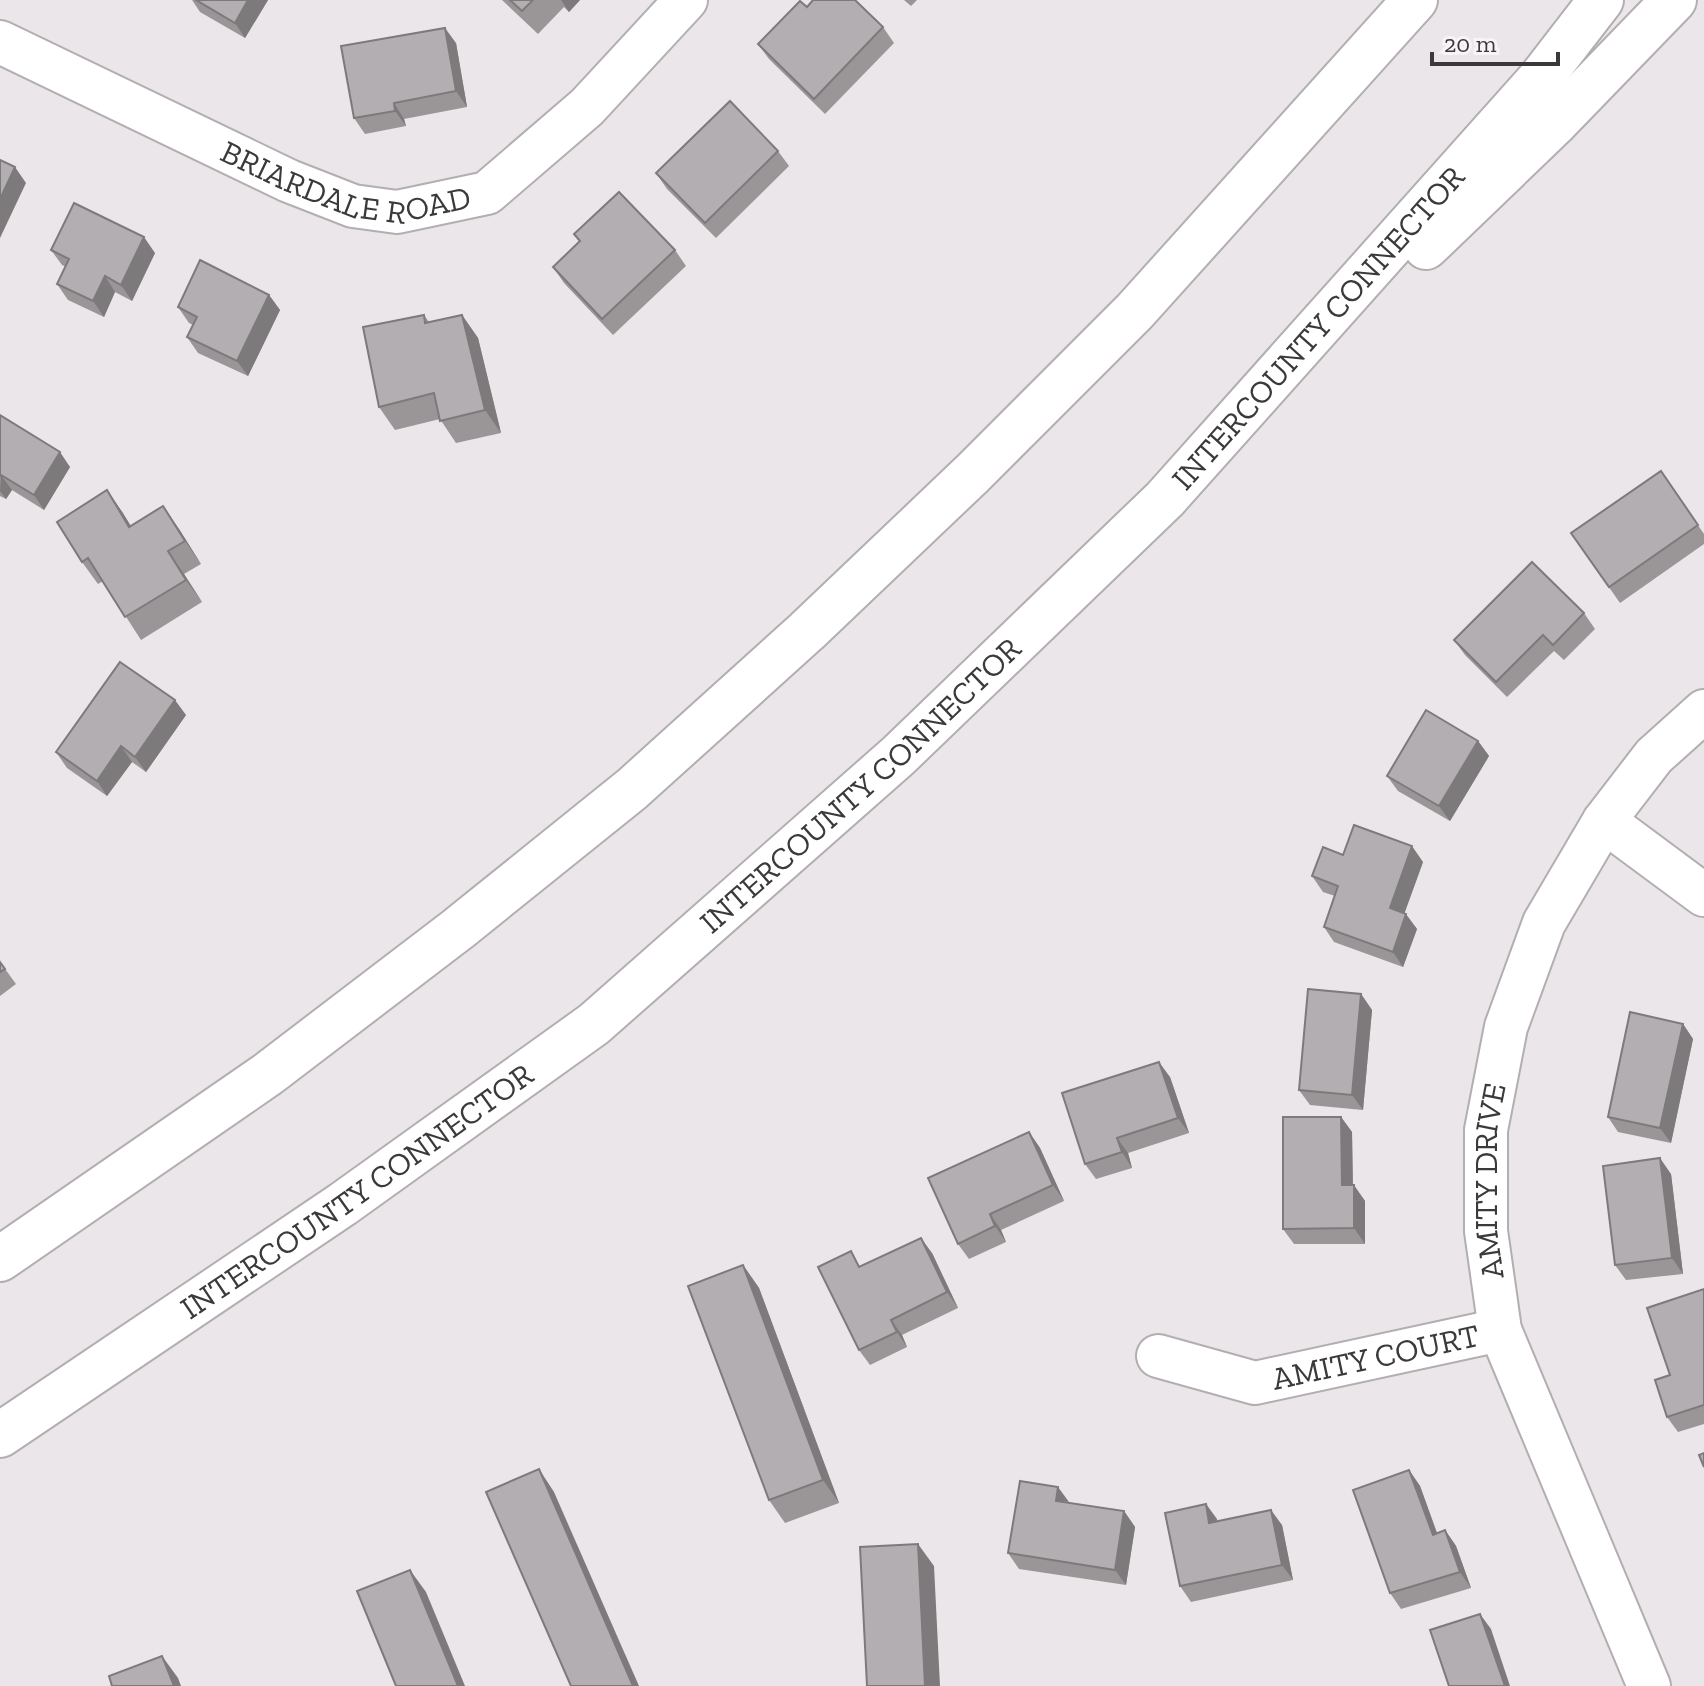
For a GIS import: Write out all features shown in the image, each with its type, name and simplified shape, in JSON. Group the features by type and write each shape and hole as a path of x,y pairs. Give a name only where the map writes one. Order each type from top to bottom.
{"highway":[{"path":"0,1259 268,1074 458,929 632,789 829,610 972,474 1124,322 1415,0"},
{"name":"INTERCOUNTY CONNECTOR","path":"0,1435 343,1204 594,1024 898,756 1165,499 1540,79 1601,0"},
{"path":"1165,499 1554,124 1674,0"}],"street":[{"name":"BRIARDALE ROAD","path":"0,42 289,181 353,206 397,212 487,193 587,107 686,0"},
{"name":"AMITY DRIVE","path":"1649,1686 1500,1330 1486,1231 1486,1130 1506,1027 1544,923 1604,821 1654,756 1704,711"},
{"path":"1604,821 1704,895"},
{"name":"AMITY COURT","path":"1158,1356 1255,1383 1500,1330"}],"building":[{"path":"196,0 248,0 235,23"},
{"path":"510,0 533,0 522,11"},
{"path":"813,0 855,0 883,27 814,99 758,44 800,1 807,7"},
{"path":"445,28 456,91 394,103 395,111 354,118 341,46"},
{"path":"730,101 778,151 705,223 656,173"},
{"path":"0,160 15,167 0,199"},
{"path":"619,192 675,250 602,319 553,267 580,241 574,234"},
{"path":"74,203 144,237 121,285 105,276 93,301 57,284 69,259 51,250"},
{"path":"200,260 269,295 237,361 187,337 197,317 178,307"},
{"path":"424,315 425,323 462,315 485,410 440,421 434,393 379,407 363,327"},
{"path":"0,415 60,452 34,495 0,476"},
{"path":"1661,471 1698,525 1609,587 1571,533"},
{"path":"107,490 129,527 163,506 185,541 168,551 186,580 125,617 88,558 82,562 57,522"},
{"path":"1532,562 1584,613 1553,645 1543,635 1496,682 1454,640"},
{"path":"120,662 175,700 135,757 121,746 97,781 56,752"},
{"path":"1426,710 1478,741 1439,806 1387,776"},
{"path":"1354,825 1412,846 1390,908 1406,914 1393,952 1324,927 1338,886 1312,876 1323,847 1343,855"},
{"path":"1308,989 1361,994 1352,1095 1299,1090"},
{"path":"1630,1012 1683,1024 1660,1128 1608,1117"},
{"path":"1159,1062 1178,1118 1117,1138 1122,1152 1085,1164 1062,1093"},
{"path":"1283,1117 1341,1117 1342,1185 1354,1185 1354,1228 1283,1229"},
{"path":"1029,1132 1053,1185 990,1214 995,1226 958,1244 928,1178"},
{"path":"1660,1158 1672,1258 1615,1265 1603,1166"},
{"path":"921,1238 947,1292 891,1320 897,1332 859,1350 818,1267 851,1251 859,1267"},
{"path":"743,1265 823,1480 769,1500 688,1286"},
{"path":"1704,1289 1704,1405 1667,1417 1655,1380 1670,1375 1647,1308"},
{"path":"539,1469 633,1686 571,1686 486,1492"},
{"path":"1409,1470 1433,1535 1445,1530 1460,1572 1390,1593 1353,1490"},
{"path":"1020,1481 1058,1487 1056,1501 1124,1511 1115,1570 1008,1553"},
{"path":"1206,1504 1209,1523 1271,1510 1282,1565 1180,1586 1165,1513"},
{"path":"918,1544 925,1686 867,1686 860,1547"},
{"path":"410,1570 458,1686 396,1686 357,1591"},
{"path":"1480,1614 1505,1686 1449,1686 1430,1630"},
{"path":"162,1656 174,1686 112,1686 109,1676"}]}
